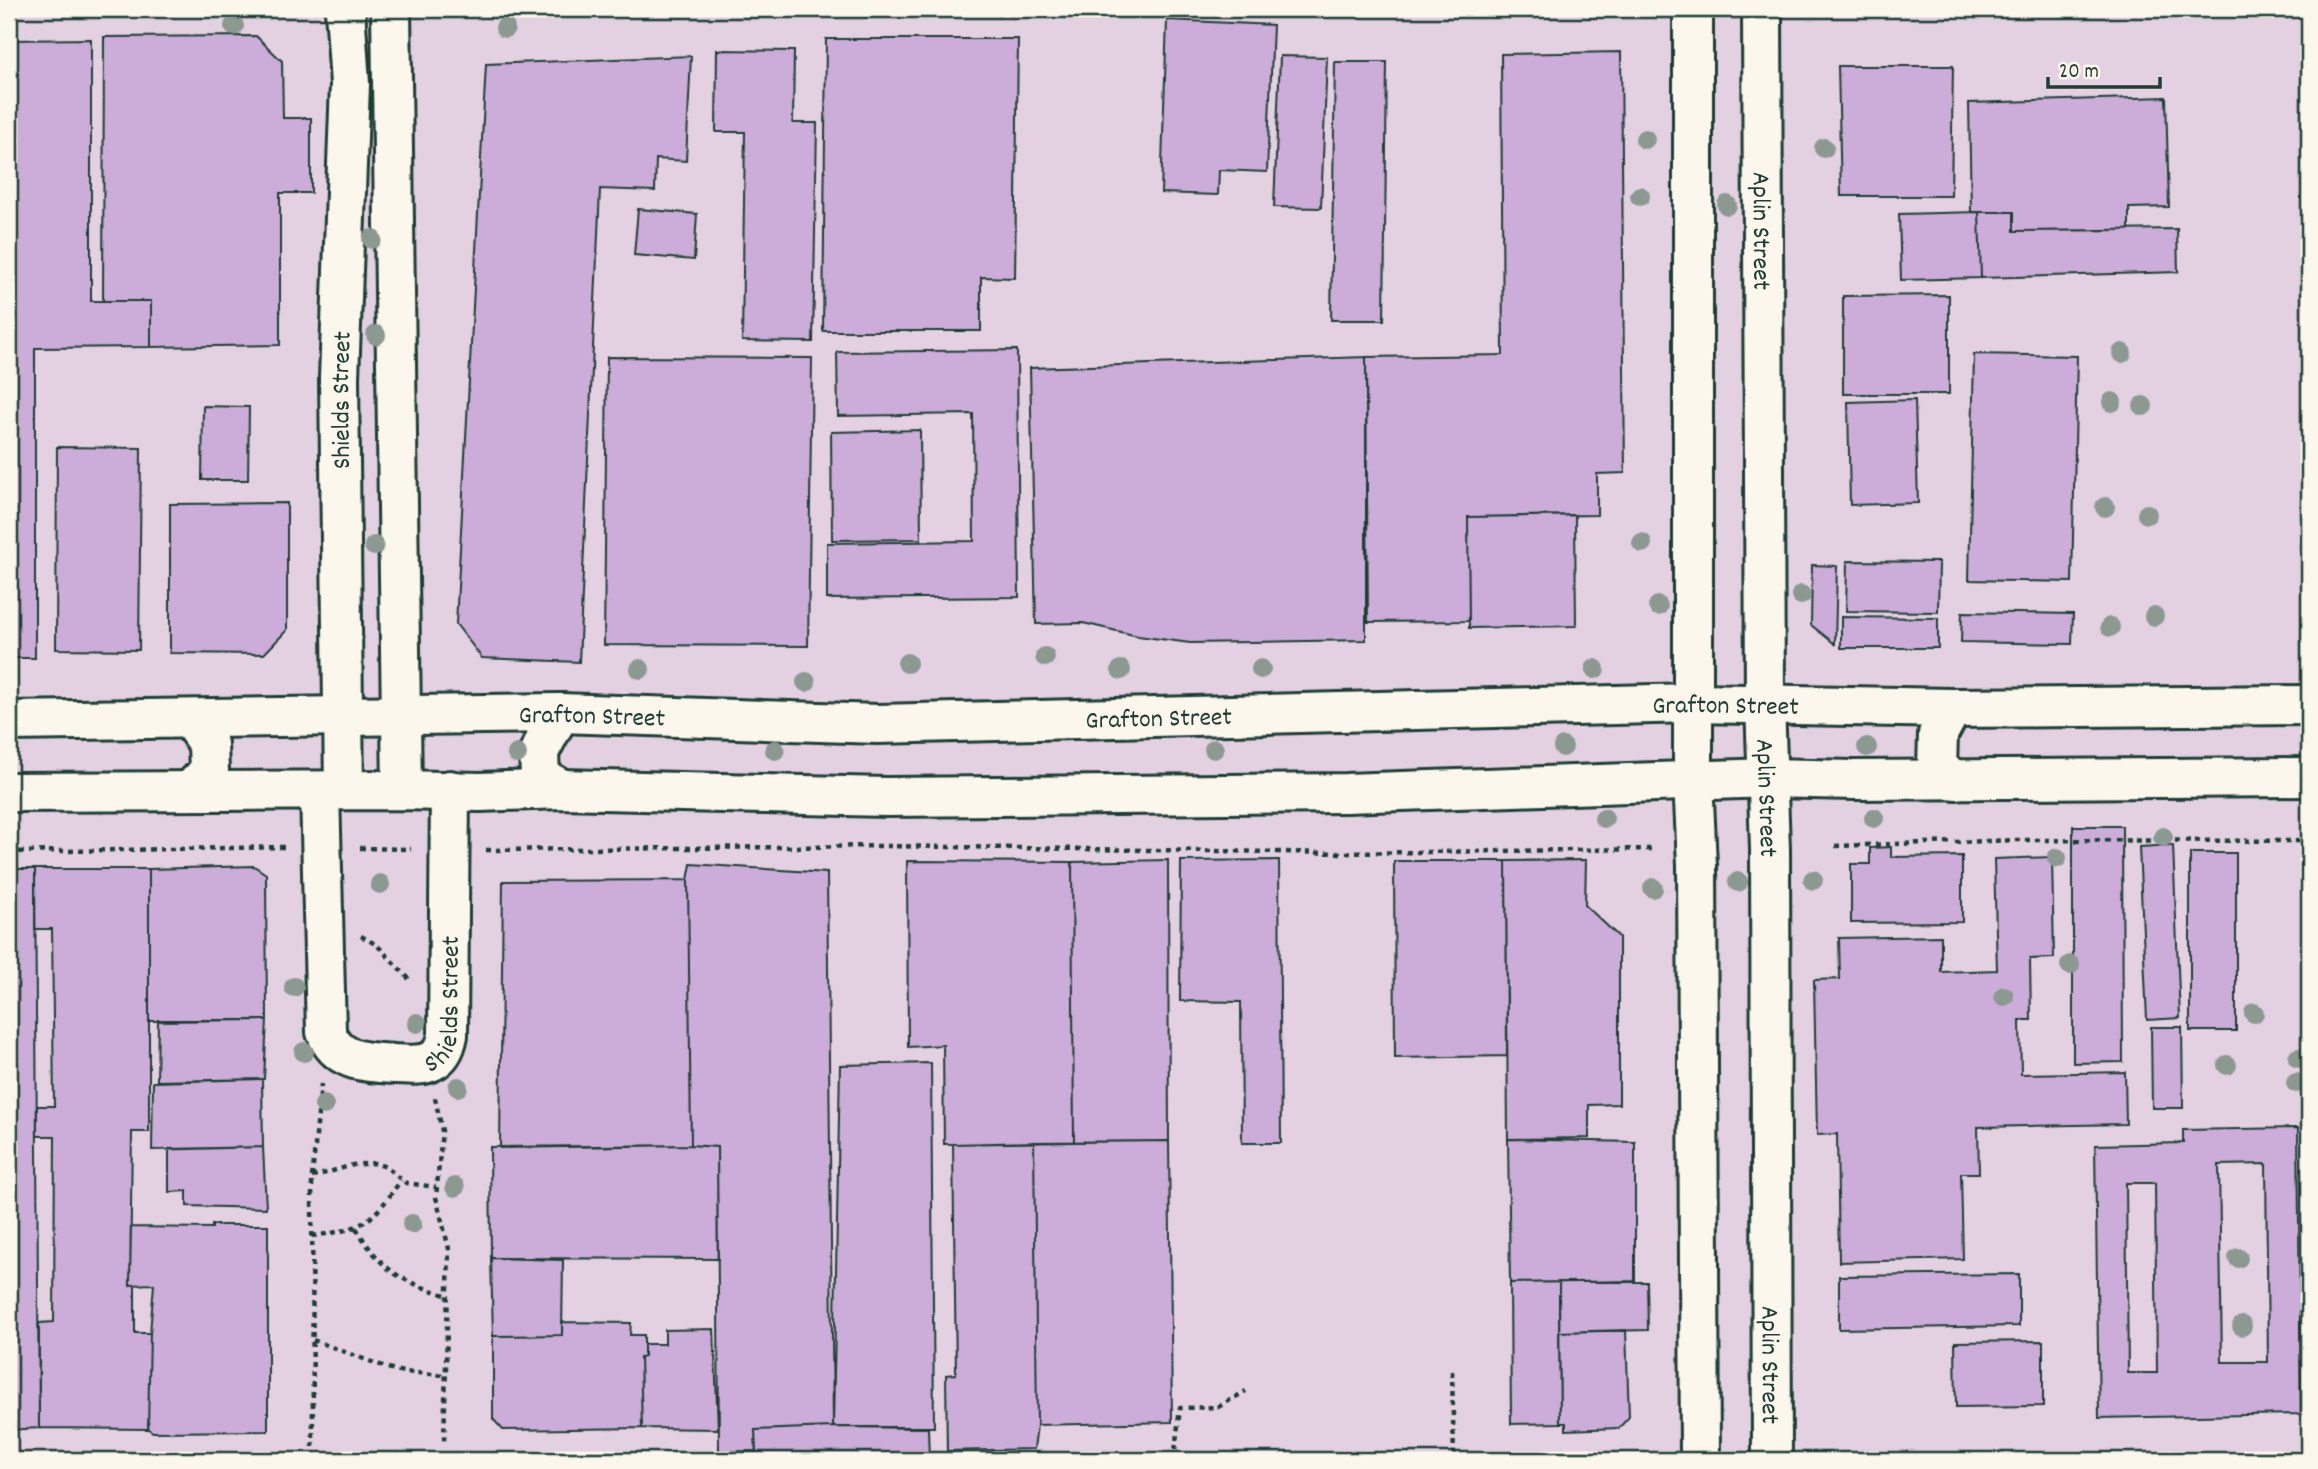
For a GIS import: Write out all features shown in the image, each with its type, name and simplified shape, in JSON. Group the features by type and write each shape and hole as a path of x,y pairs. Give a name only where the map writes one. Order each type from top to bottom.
{"street":[{"name":"Shields Street","path":"345,9 349,84 339,378 343,716 321,846 322,931 324,1023 328,1040 347,1057 358,1061 426,1063 438,1057 445,1048 448,1035 450,790"},
{"name":"Shields Street","path":"391,9 402,790"},
{"path":"1693,9 1693,779 1697,864 1700,1460"},
{"name":"Aplin Street","path":"1762,9 1772,1460"},
{"name":"Grafton Street","path":"9,721 560,713 878,724 1693,703 1952,708 2309,705"},
{"path":"1952,708 1938,734 1937,769 1956,780"},
{"path":"560,713 539,752 540,777 562,789"},
{"path":"190,791 208,771 208,744 191,720"},
{"path":"9,792 562,789 886,797 1346,793 1693,779 2309,777"}],"path":[{"path":"1835,846 2017,840 2309,841"},
{"path":"9,852 321,846 449,850 886,846 1345,852 1654,849"},
{"path":"322,931 353,934 377,945 416,988 448,1014"},
{"path":"313,1447 312,1177 322,1071 333,1046"},
{"path":"426,1063 442,1131 436,1187 449,1249 444,1443"},
{"path":"312,1177 353,1165 375,1163 386,1167 401,1180 412,1185 436,1187"},
{"path":"312,1236 356,1228 377,1213 401,1180"},
{"path":"356,1228 386,1269 412,1284 448,1296"},
{"path":"313,1340 387,1368 446,1375"},
{"path":"1452,1371 1454,1460"},
{"path":"1174,1460 1180,1408 1218,1406 1246,1391"}],"shaded area":[{"path":"9,9 2309,9 2309,1460 9,1460"}],"building":[{"path":"1167,20 1273,25 1267,172 1219,170 1218,195 1161,193"},
{"path":"256,36 282,61 283,118 311,118 311,193 280,193 280,345 151,347 151,301 103,301 104,37"},
{"path":"91,39 91,301 151,301 151,347 35,348 35,658 9,658 9,40"},
{"path":"826,39 1018,39 1015,278 981,277 981,331 823,331"},
{"path":"717,50 794,51 793,123 817,123 813,342 742,341 745,132 716,132"},
{"path":"1621,52 1625,473 1597,474 1597,515 1468,517 1469,621 1368,622 1366,357 1503,355 1501,54"},
{"path":"691,56 686,161 656,159 655,191 600,189 579,662 482,658 456,624 486,64"},
{"path":"1280,56 1327,57 1321,208 1274,207"},
{"path":"1335,62 1387,62 1384,320 1331,320"},
{"path":"1838,66 1953,66 1951,196 1841,196"},
{"path":"2166,97 2169,207 2129,208 2129,230 2014,231 2014,212 1971,212 1969,103"},
{"path":"638,209 697,214 694,260 634,255"},
{"path":"1979,212 2014,212 2014,231 2177,229 2178,272 1981,278"},
{"path":"1979,212 1981,278 1901,280 1899,214"},
{"path":"1949,295 1949,394 1843,394 1843,296"},
{"path":"1017,350 1019,597 827,599 827,543 974,541 973,414 838,416 837,352"},
{"path":"1974,354 2077,356 2072,582 1969,580"},
{"path":"607,357 812,358 808,646 604,645"},
{"path":"1366,357 1366,640 1190,643 1138,636 1083,623 1036,624 1030,368"},
{"path":"1915,400 1918,503 1850,505 1848,402"},
{"path":"203,406 249,407 248,480 202,480"},
{"path":"920,430 921,539 832,540 831,432"},
{"path":"57,447 141,448 139,650 56,649"},
{"path":"287,503 287,630 264,654 170,653 170,504"},
{"path":"1575,515 1576,626 1469,628 1468,517"},
{"path":"1847,561 1939,562 1938,612 1846,611"},
{"path":"1812,565 1837,566 1835,644 1811,625"},
{"path":"1962,612 2073,614 2072,644 1961,642"},
{"path":"1841,617 1938,618 1938,648 1841,648"},
{"path":"2073,826 2122,826 2123,1062 2073,1063"},
{"path":"2173,845 2180,1018 2147,1020 2139,847"},
{"path":"1891,847 1891,857 1962,856 1962,922 1851,923 1851,864 1870,864 1870,848"},
{"path":"2190,853 2236,853 2236,1031 2190,1031"},
{"path":"2052,857 2054,958 2030,959 2031,1020 2020,1020 2021,1074 2125,1072 2126,1124 1978,1127 1979,1173 1961,1173 1963,1259 1839,1262 1837,1134 1817,1135 1814,980 1840,979 1839,938 1941,936 1941,972 1997,970 1994,859"},
{"path":"1168,860 1169,1141 1074,1142 1072,862"},
{"path":"1279,860 1281,1143 1242,1143 1241,1002 1180,1001 1181,861"},
{"path":"1586,860 1585,905 1619,937 1619,1104 1589,1105 1589,1138 1508,1139 1506,861"},
{"path":"907,861 1072,862 1074,1142 944,1144 943,1045 908,1047"},
{"path":"1394,861 1506,861 1507,1056 1395,1058"},
{"path":"691,864 827,873 833,1427 755,1430 756,1451 719,1452 717,1147 691,1145 688,880"},
{"path":"254,866 266,874 267,1020 149,1021 149,869"},
{"path":"9,869 35,869 39,1428 9,1430"},
{"path":"35,869 149,869 149,1132 132,1132 130,1285 135,1285 135,1333 150,1333 148,1429 39,1428 39,1323 54,1322 55,1136 37,1136 37,1106 54,1106 52,929 35,929"},
{"path":"688,880 691,1145 500,1148 503,881"},
{"path":"158,1020 267,1020 264,1079 157,1081"},
{"path":"2151,1027 2182,1027 2183,1108 2152,1108"},
{"path":"931,1063 934,1427 833,1427 840,1065"},
{"path":"262,1079 263,1147 152,1150 153,1082"},
{"path":"2298,1128 2301,1414 2099,1418 2095,1145 2183,1143 2183,1130","holes":["2266,1164 2268,1362 2222,1362 2219,1165","2126,1183 2155,1183 2157,1373 2128,1373"]},
{"path":"1508,1139 1635,1142 1635,1281 1510,1283"},
{"path":"1169,1141 1172,1422 1037,1425 1034,1142"},
{"path":"1034,1142 1037,1425 1034,1449 947,1451 946,1375 956,1374 953,1144"},
{"path":"263,1147 266,1208 187,1206 187,1191 169,1192 169,1149"},
{"path":"490,1147 717,1147 718,1259 491,1258"},
{"path":"212,1225 268,1225 268,1431 153,1432 148,1429 154,1284 130,1285 131,1227 212,1228"},
{"path":"491,1258 563,1260 562,1335 493,1336"},
{"path":"2019,1274 2019,1326 1839,1329 1839,1276"},
{"path":"1559,1282 1560,1423 1511,1424 1510,1283"},
{"path":"1559,1282 1647,1282 1648,1330 1559,1332"},
{"path":"2301,1321 2309,1321 2309,1414 2301,1414"},
{"path":"562,1322 631,1323 630,1335 644,1335 644,1356 640,1357 642,1428 503,1430 493,1419 493,1336 562,1335"},
{"path":"714,1329 718,1429 642,1428 640,1357 644,1356 644,1344 665,1344 665,1330"},
{"path":"1626,1330 1629,1417 1619,1428 1566,1430 1566,1423 1560,1423 1559,1332"},
{"path":"2043,1341 2043,1406 1956,1407 1955,1342"},
{"path":"832,1427 928,1428 929,1460 756,1460 755,1430"}]}
